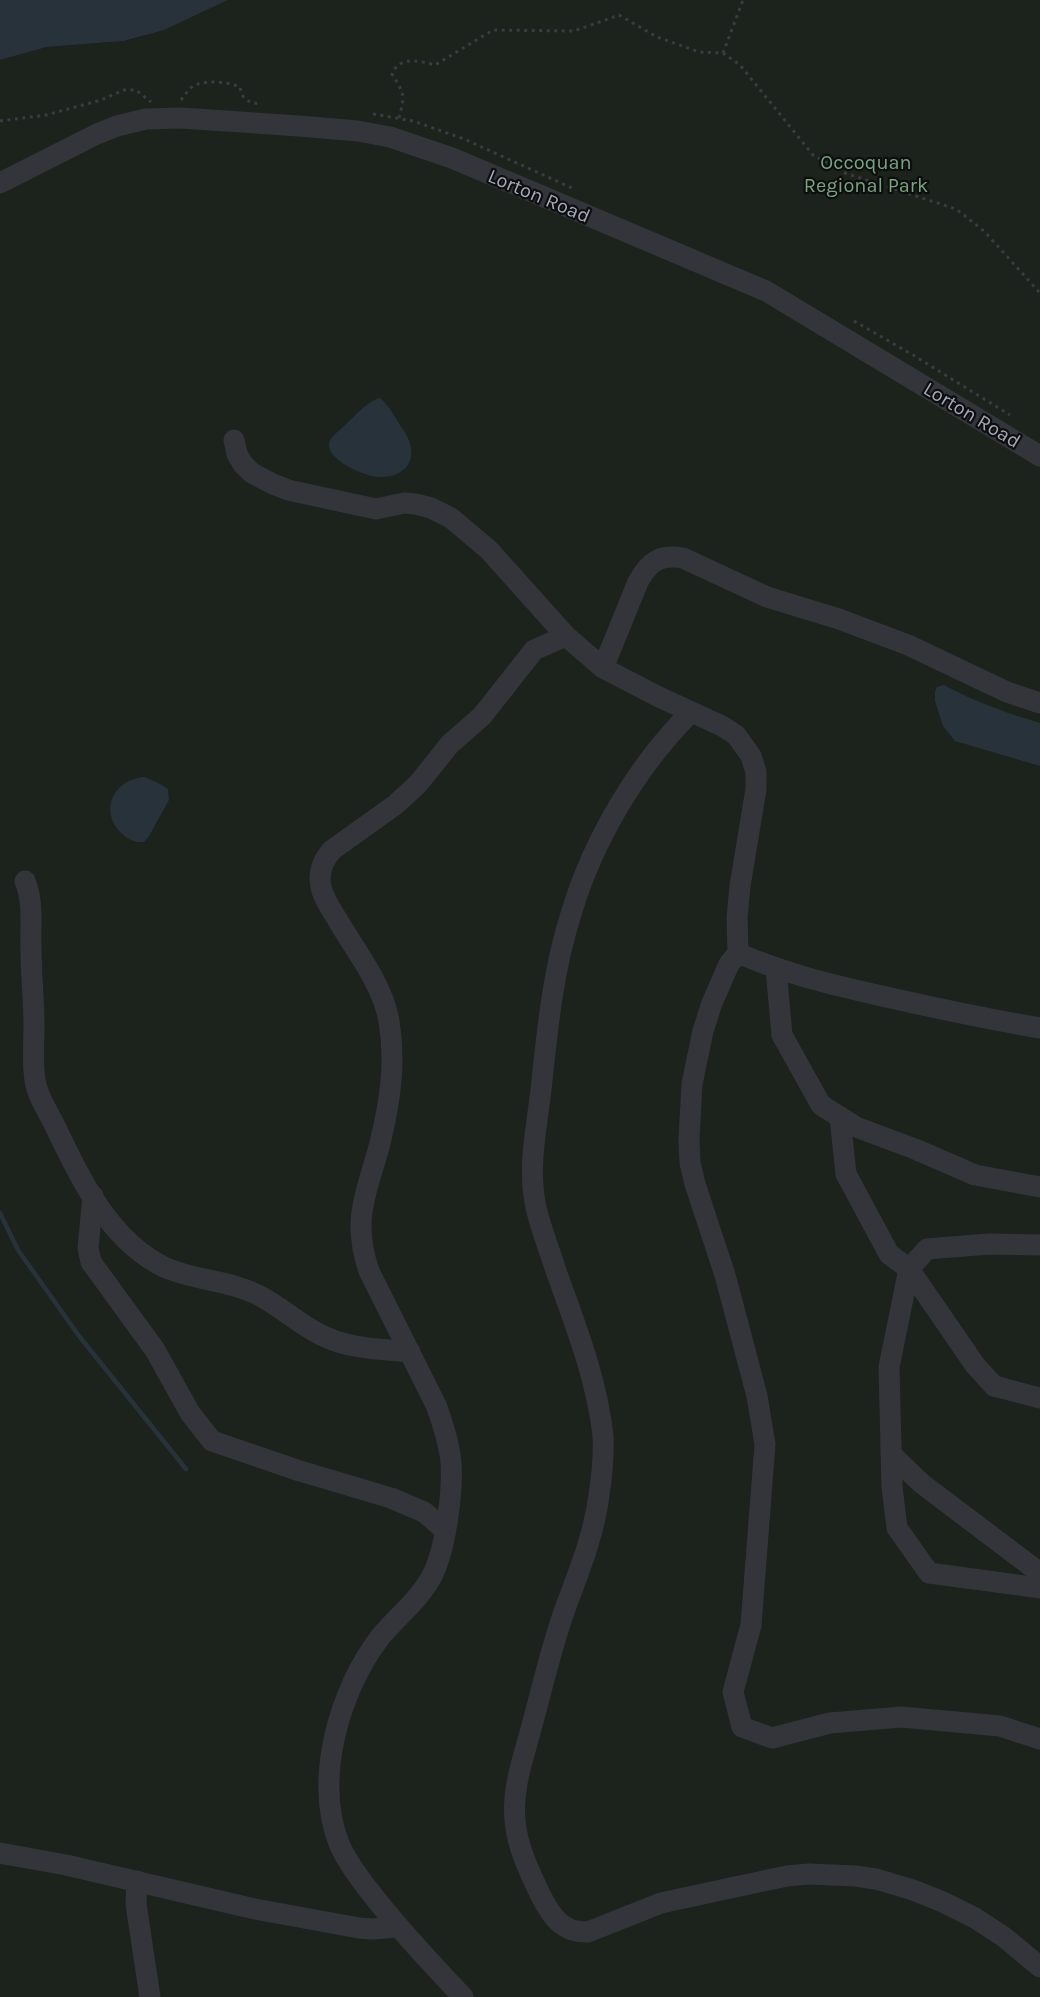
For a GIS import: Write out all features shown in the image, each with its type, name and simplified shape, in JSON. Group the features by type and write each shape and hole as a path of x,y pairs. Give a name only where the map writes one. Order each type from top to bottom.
{"street":[{"name":"Lorton Road","path":"0,183 107,130 146,119 181,118 298,126 358,131 390,137 452,158 766,291 1040,456"},
{"path":"234,440 237,454 243,465 259,477 288,490 376,509 404,503 416,504 431,508 451,518 489,550 566,636 603,668 722,726 736,735 751,756 756,772 755,799 740,886 737,918 738,953 729,964 703,1031 692,1084 689,1139 690,1163 695,1184 725,1275 757,1396 765,1444 751,1624 733,1692 742,1727 772,1738 830,1723 901,1717 1000,1726 1040,1739"},
{"path":"603,668 645,569 661,558 671,556 683,558 767,597 839,619 908,645 1007,692 1040,703"},
{"path":"463,1997 398,1927 356,1873 340,1845 329,1804 329,1764 347,1697 357,1675 381,1637 430,1580 439,1560 451,1481 448,1443 436,1405 369,1271 360,1237 362,1204 381,1137 391,1089 393,1042 388,1015 380,993 326,900 321,885 322,867 332,850 395,805 418,784 450,744 482,716 534,650 566,636"},
{"path":"691,712 657,750 605,832 584,877 571,913 554,990 532,1164 532,1181 534,1200 541,1225 585,1355 598,1401 603,1437 603,1461 590,1536 559,1630 518,1778 514,1816 520,1846 541,1897 555,1919 565,1928 577,1933 588,1932 661,1904 787,1876 830,1874 876,1880 913,1890 943,1902 975,1918 1004,1937 1040,1967"},
{"path":"25,881 30,893 32,908 34,1026 32,1061 35,1083 73,1163 110,1221 146,1257 167,1268 237,1286 260,1296 303,1325 330,1339 360,1347 410,1352"},
{"path":"738,953 804,978 926,1006 1040,1028"},
{"path":"776,969 782,1035 821,1105 855,1126 975,1175 1040,1187"},
{"path":"840,1117 846,1174 889,1254 909,1269 975,1365 994,1386 1040,1398"},
{"path":"93,1197 88,1248 92,1262 155,1350 190,1413 212,1441 300,1471 391,1498 424,1512 445,1530"},
{"path":"1040,1245 989,1244 927,1249 909,1269 889,1366 892,1487 897,1528 929,1573 1040,1588"},
{"path":"891,1454 921,1483 1040,1573"},
{"path":"0,1853 66,1865 255,1909 359,1928 398,1927"},
{"path":"137,1881 136,1904 150,1997"}],"path":[{"path":"723,53 743,0"},
{"path":"399,118 404,97 403,91 392,74 395,66 401,62 415,61 435,65 493,30 574,30 620,15 657,37 699,52 723,53 740,65 813,155 845,173 956,209 984,231 1040,293"},
{"path":"179,102 190,88 197,84 219,83 240,87 247,101 256,103"},
{"path":"0,121 46,115 101,100 124,90 136,90 153,103"}],"green space":[{"name":"Occoquan Regional Park","path":"228,0 1040,0 1040,1997 0,1997 0,60 47,47 124,41 143,36 176,24"}],"shaded area":[{"path":"0,0 228,0 164,30 124,41 47,47 0,60"},
{"path":"380,398 390,409 409,440 411,456 409,463 398,474 379,477 357,471 340,461 330,449 329,443 334,435 359,411"},
{"path":"944,685 991,707 1040,723 1040,766 955,741 943,726 935,701 937,687"},
{"path":"145,777 168,789 169,800 149,836 144,842 139,842 128,838 117,828 110,809 116,791 133,779"}],"waterway":[{"path":"0,1213 18,1250 79,1336 186,1469"}]}
